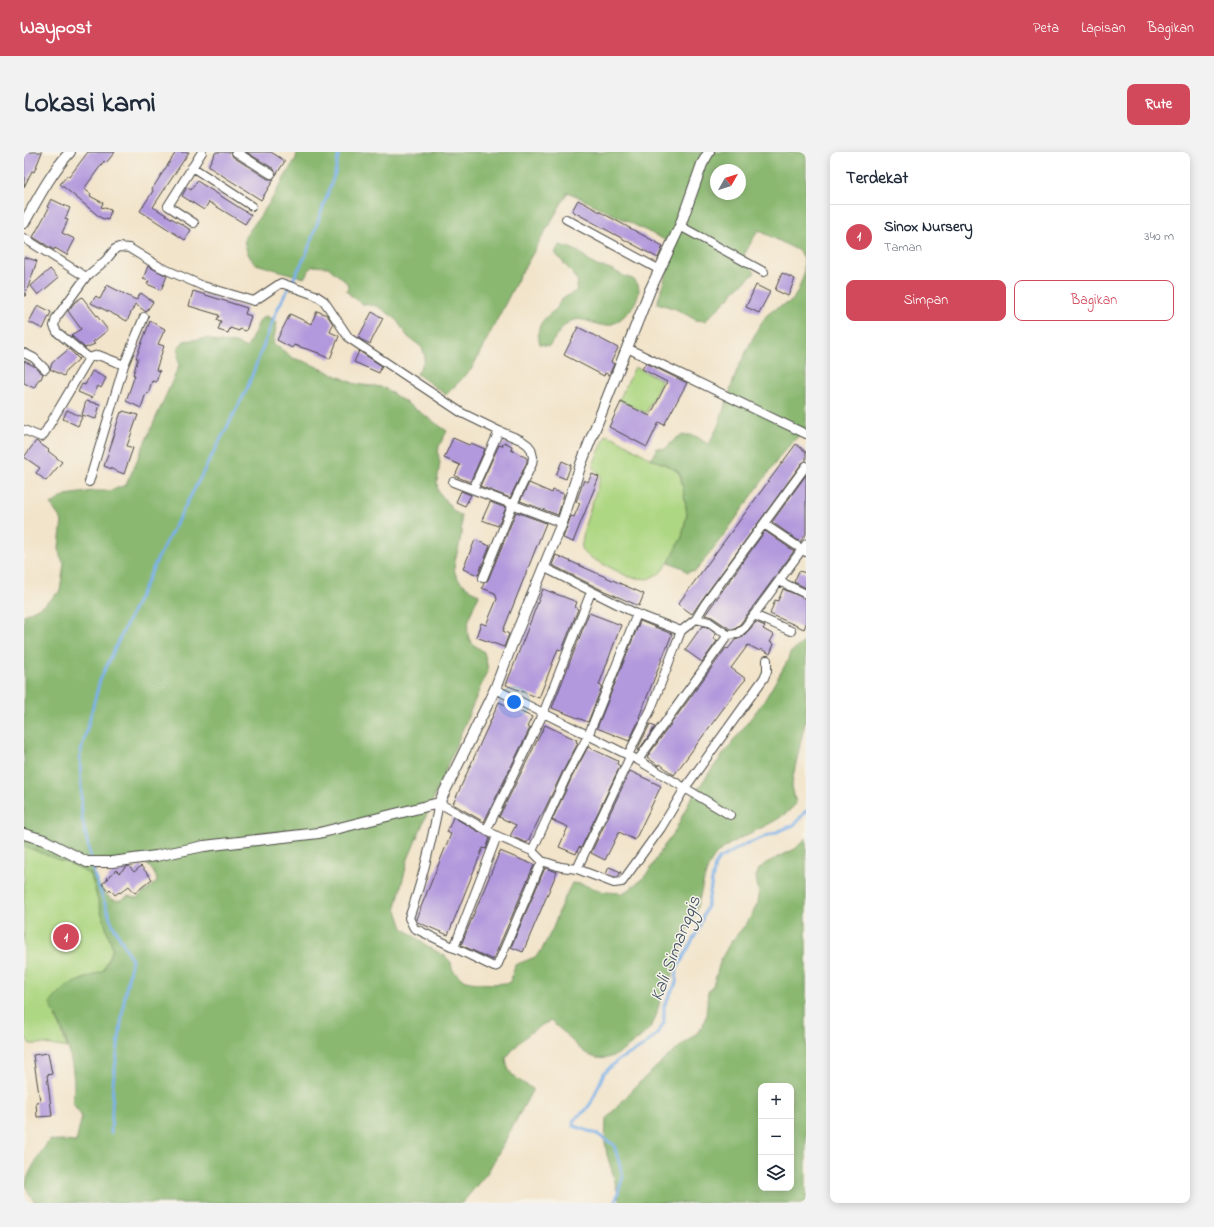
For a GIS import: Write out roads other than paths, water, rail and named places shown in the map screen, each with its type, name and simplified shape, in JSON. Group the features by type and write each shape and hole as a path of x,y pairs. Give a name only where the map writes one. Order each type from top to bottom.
{"street":[{"path":"24,223 45,186 61,162 70,152"},
{"path":"194,223 168,206 202,152"},
{"path":"236,152 271,174"},
{"path":"542,861 497,966 494,967 414,928 409,918 420,886 432,840 439,803 495,689 562,523 581,464 650,290 680,226 702,164 709,152"},
{"path":"192,168 252,206"},
{"path":"566,219 660,270"},
{"path":"680,226 764,272"},
{"path":"24,238 86,278"},
{"path":"89,358 57,332 54,326 56,318 86,278 106,260 114,249 120,247 129,248 160,267 203,286 254,301 281,283 295,289 315,294 324,301 349,338 462,413 521,440 531,449 533,456 532,464 513,504 483,578"},
{"path":"89,482 124,365 144,317"},
{"path":"628,348 806,434"},
{"path":"24,353 34,358 45,369"},
{"path":"24,430 41,437 44,434 89,358 98,354 124,365"},
{"path":"473,489 499,431"},
{"path":"577,869 651,709 681,631 696,619 705,604 806,466"},
{"path":"453,482 562,523"},
{"path":"696,619 709,622 728,635 737,634 745,627 804,548 764,524"},
{"path":"543,567 590,592 613,601 637,614 681,631"},
{"path":"779,581 806,594"},
{"path":"487,829 543,714 590,592"},
{"path":"532,851 567,775 588,736 637,614"},
{"path":"754,615 791,630"},
{"path":"638,760 696,677 728,635"},
{"path":"24,834 44,840 87,862 112,862 156,856 204,846 319,833 439,803 498,836 532,851 542,861 561,867 577,869 614,884 622,882 661,828 685,788 764,678 767,671 767,660"},
{"path":"495,689 638,760 730,815"},
{"path":"454,948 498,836"}],"waterway":[{"path":"111,1133 113,1083 125,994 132,960 112,923 95,877 82,818 80,755 100,680 158,558 246,391 277,310 306,255 335,173 339,152"},
{"name":"Kali Simanggis","path":"615,1203 623,1176 614,1145 597,1134 574,1126 573,1121 585,1111 591,1103 604,1073 617,1061 644,1046 657,1034 664,1023 664,1006 676,983 677,969 698,930 708,903 715,865 719,859 744,845 794,825 806,811"}],"place":[{"name":"Sinox Nursery","path":"66,937"}]}
